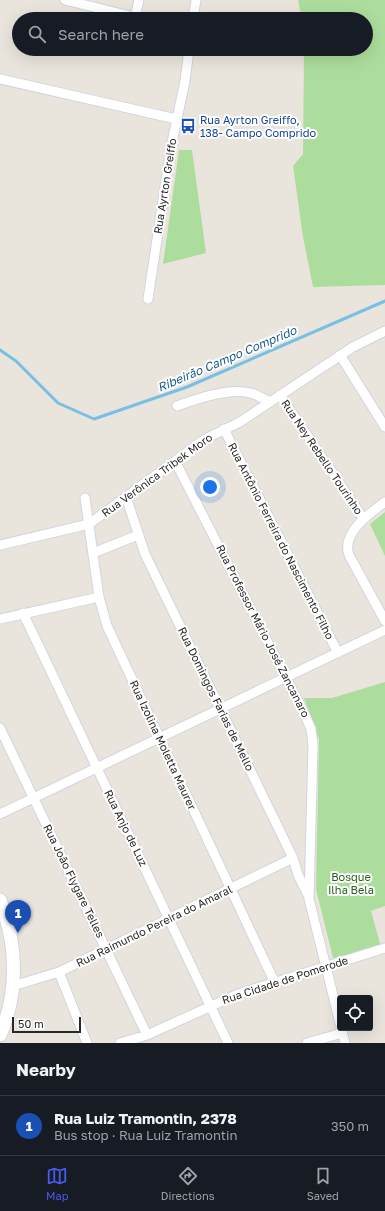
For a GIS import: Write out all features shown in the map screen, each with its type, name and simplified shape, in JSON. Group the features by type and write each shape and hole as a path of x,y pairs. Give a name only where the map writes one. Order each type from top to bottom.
{"main road":[{"path":"0,900 12,942 13,986 10,1006 0,1035"}],"street":[{"path":"68,0 115,12"},
{"path":"139,0 139,12"},
{"path":"194,12 196,0"},
{"name":"Rua Ayrton Greiffo","path":"148,299 176,119 185,81 188,56"},
{"path":"0,79 176,119"},
{"name":"Rua Verônica Tribek Moro","path":"0,545 89,524 206,439 240,422 340,355 385,332"},
{"path":"340,355 385,427"},
{"path":"177,406 202,397 240,392 256,394 270,402"},
{"name":"Rua Ney Rebello Tourinho","path":"280,395 363,518"},
{"name":"Rua Antônio Ferreira do Nascimento Filho","path":"224,429 338,653"},
{"name":"Rua Professor Mário José Zancanaro","path":"175,461 308,721 312,737 309,898 337,1011"},
{"name":"Rua Domingos Farias de Mello","path":"126,497 138,535 293,858 298,875 309,898"},
{"name":"Rua Izolina Moletta Maurer","path":"85,498 99,597 113,639 274,981"},
{"path":"385,502 363,518 349,542 348,551 385,621"},
{"path":"93,553 138,535"},
{"path":"0,619 99,597"},
{"name":"Rua Anjo de Luz","path":"23,613 228,1043"},
{"path":"0,814 385,630"},
{"name":"Rua João Flygare Telles","path":"0,728 147,1035"},
{"name":"Rua Raimundo Pereira do Amaral","path":"13,986 59,972 293,858"},
{"name":"Rua Cidade de Pomerode","path":"120,1043 147,1035 210,1006 274,981 385,948"},
{"path":"59,972 87,1043"},
{"path":"307,1043 339,1031"},
{"path":"342,1031 345,1043"}],"green space":[{"path":"298,0 385,0 385,285 313,287 303,237 293,166 303,154 304,56 373,56 373,12 301,12"},
{"path":"179,150 192,150 206,253 163,264"},
{"path":"385,512 385,556 370,524"},
{"name":"Bosque Ilha Bela","path":"385,682 385,906 371,911 381,947 333,958 316,889 319,739 304,698 332,698"}],"waterway":[{"name":"Ribeirão Campo Comprido","path":"0,350 16,361 58,403 94,419 187,387 385,301"}],"place":[{"name":"Rua Ayrton Greiffo, 138- Campo Comprido","path":"188,126"},
{"name":"Rua Luiz Tramontin, 2378","path":"18,933"}]}
